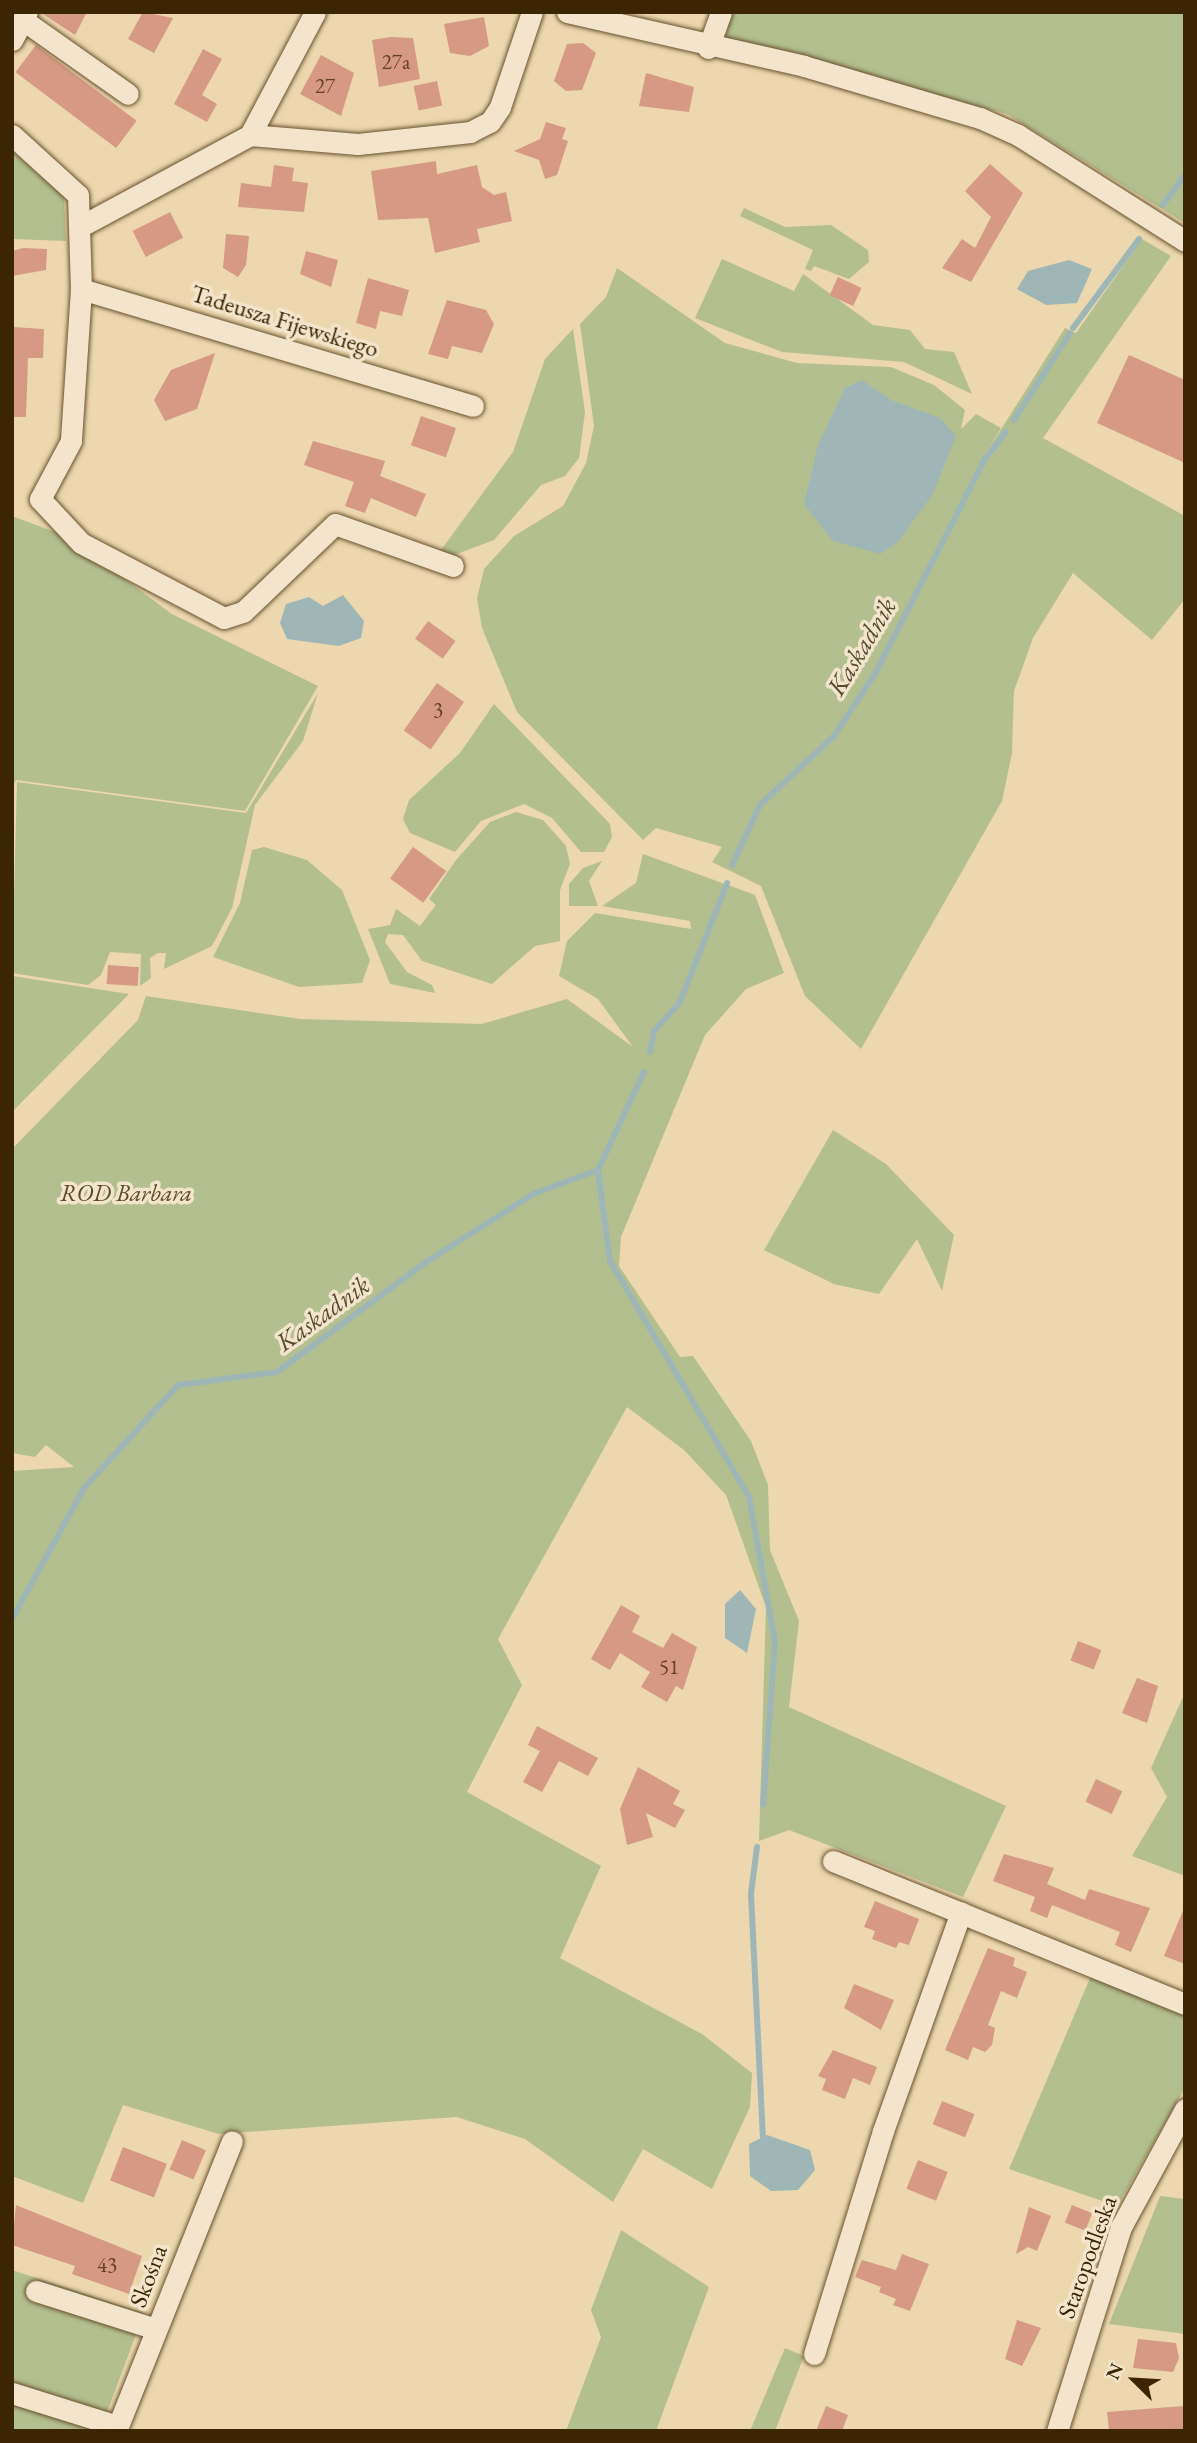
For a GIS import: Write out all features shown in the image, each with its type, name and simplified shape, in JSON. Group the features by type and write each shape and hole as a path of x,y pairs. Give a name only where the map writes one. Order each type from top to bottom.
{"street":[{"path":"250,135 315,12"},
{"path":"83,225 250,135 358,145 470,132 490,122 500,107 532,12"},
{"path":"567,12 708,48 804,66 980,118 1018,135 1183,240"},
{"path":"708,48 721,12"},
{"path":"12,40 25,16 128,94"},
{"path":"12,135 63,174 78,195 83,225 71,441 40,499 81,543 224,618 243,612 335,524 453,566"},
{"name":"Tadeusza Fijewskiego","path":"81,289 473,406"},
{"path":"833,1861 1185,2004"},
{"path":"814,2354 883,2131 961,1912"},
{"name":"Staropodleska","path":"1057,2431 1121,2227 1185,2109"},
{"name":"Skośna","path":"117,2428 232,2141"},
{"path":"36,2291 156,2329"},
{"path":"12,2393 117,2428"}],"green space":[{"path":"731,12 1185,12 1185,223 1007,114 726,38"},
{"path":"12,151 64,197 66,241 12,239"},
{"path":"744,208 785,227 831,225 868,250 869,262 849,279 814,266 811,271 805,269 813,250 740,216"},
{"path":"1142,239 1171,256 1043,438 1185,516 1185,599 1152,640 1073,573 1033,638 1014,691 1012,753 1002,801 861,1049 805,996 761,886 712,862 722,847 656,828 643,840 517,712 482,628 477,598 484,569 514,536 563,506 586,463 594,426 580,324 606,297 617,268 725,343 797,363 891,367 934,385 965,410 961,429 976,414 1001,428 988,450 1065,328 1076,333"},
{"path":"722,259 794,291 803,274 873,325 910,330 925,349 954,352 972,394 904,362 782,352 695,318"},
{"path":"573,329 585,412 579,458 565,476 541,485 494,540 454,555 438,554 513,452 545,359"},
{"path":"12,516 66,536 172,614 318,686 245,811 16,780 12,788"},
{"path":"318,693 303,741 255,805 232,908 212,946 164,969 166,953 158,953 150,958 151,978 140,986 141,954 110,952 101,975 88,985 12,973 17,782 246,813"},
{"path":"494,704 610,824 612,837 604,852 581,852 552,818 524,804 481,821 455,852 410,833 403,819 409,800 460,753"},
{"path":"516,812 543,820 566,846 570,864 560,890 560,941 535,946 492,984 422,961 403,935 388,934 385,942 407,972 432,985 435,993 390,984 368,929 390,925 396,909 420,926 436,905 429,899 456,860 490,822"},
{"path":"264,847 307,860 342,890 370,960 362,983 299,987 213,957 240,903 252,850"},
{"name":"ROD Barbara","path":"643,854 755,895 784,973 746,989 705,1035 621,1237 619,1266 680,1357 693,1356 751,1441 768,1485 770,1550 799,1621 789,1707 1006,1806 963,1897 789,1830 759,1841 766,1607 726,1495 684,1450 627,1407 498,1639 522,1685 467,1792 601,1866 560,1958 702,2034 752,2073 750,2107 712,2189 643,2149 613,2202 525,2139 457,2117 219,2134 123,2105 83,2203 12,2176 12,1471 74,1467 46,1445 35,1457 12,1453 12,1149 138,1020 146,996 300,1019 482,1024 567,999 633,1047 598,999 559,976 567,941 595,913 691,929 690,921 602,906 636,883"},
{"path":"602,861 589,881 598,906 569,906 569,884 583,868"},
{"path":"12,976 129,994 12,1112"},
{"path":"833,1130 886,1164 954,1235 942,1291 917,1239 879,1294 834,1284 764,1250"},
{"path":"1183,1697 1185,1876 1132,1856 1167,1797 1151,1768"},
{"path":"1093,1971 1185,2010 1185,2088 1117,2206 1009,2169"},
{"path":"1160,2196 1185,2199 1185,2334 1109,2324"},
{"path":"621,2230 709,2287 656,2431 566,2431 601,2337 591,2310"},
{"path":"12,2270 144,2313 100,2431 12,2431"},
{"path":"785,2348 804,2356 775,2431 750,2431"}],"water":[{"path":"1069,260 1092,269 1077,303 1046,305 1017,289 1028,271"},
{"path":"862,380 891,400 940,418 956,436 933,494 897,543 880,554 833,541 804,504 818,445 845,388"},
{"path":"343,595 364,621 361,638 339,646 287,639 280,623 286,604 309,597 323,606"},
{"path":"740,1590 756,1609 747,1653 725,1638 725,1604"},
{"path":"767,2135 810,2150 815,2170 798,2190 771,2191 750,2176 749,2144"}],"building":[{"path":"40,12 87,12 75,35"},
{"path":"143,12 173,18 154,53 128,39"},
{"path":"484,17 489,46 470,56 450,53 444,24"},
{"path":"390,37 413,38 420,79 379,87 372,40"},
{"path":"583,43 596,53 582,90 566,91 554,81 567,44"},
{"path":"36,45 137,121 116,148 16,72"},
{"path":"203,49 222,59 202,95 217,104 207,122 174,104"},
{"path":"321,55 354,73 341,116 300,94"},
{"path":"646,73 694,87 689,112 639,106"},
{"path":"437,81 442,105 419,110 414,86"},
{"path":"546,122 566,128 562,139 568,141 557,175 545,179 539,160 514,151 540,139"},
{"path":"436,161 437,174 477,165 482,187 494,195 506,192 512,221 477,229 480,242 435,253 428,218 378,220 371,171"},
{"path":"990,164 1023,193 971,282 942,268 962,239 975,248 991,217 965,191"},
{"path":"274,165 294,168 292,181 308,183 304,212 238,207 241,183 271,187"},
{"path":"170,212 183,238 146,257 133,231"},
{"path":"226,234 249,236 246,265 238,277 223,268"},
{"path":"23,248 47,249 46,270 12,276 12,251"},
{"path":"306,251 338,260 331,287 300,274"},
{"path":"838,277 862,288 853,306 830,295"},
{"path":"368,278 409,290 402,316 380,311 376,329 356,323"},
{"path":"447,300 486,310 494,324 482,353 452,346 448,359 428,354"},
{"path":"12,327 44,329 43,358 28,358 26,417 12,417"},
{"path":"215,353 197,409 165,421 154,400 171,370"},
{"path":"1129,355 1185,380 1185,463 1097,423"},
{"path":"421,416 456,428 446,457 411,445"},
{"path":"313,441 385,461 380,476 426,494 416,517 371,498 365,513 345,506 354,482 304,465"},
{"path":"428,621 456,641 443,659 415,639"},
{"path":"437,683 464,702 431,749 404,731"},
{"path":"413,847 446,871 423,903 390,879"},
{"path":"108,965 139,967 138,986 107,984"},
{"path":"621,1605 640,1616 632,1632 663,1648 672,1633 697,1647 683,1690 676,1686 667,1702 641,1687 650,1672 620,1653 610,1670 591,1659"},
{"path":"1078,1641 1101,1650 1094,1670 1070,1661"},
{"path":"1137,1678 1158,1686 1147,1723 1122,1713"},
{"path":"537,1726 598,1758 588,1776 559,1761 542,1792 523,1782 540,1751 528,1745"},
{"path":"638,1767 680,1791 673,1804 685,1810 675,1828 646,1813 653,1837 627,1845 620,1809"},
{"path":"1096,1779 1122,1791 1112,1814 1085,1802"},
{"path":"1004,1854 1054,1868 1047,1884 1085,1900 1089,1889 1150,1908 1131,1952 1115,1945 1120,1932 1052,1905 1047,1918 1030,1911 1035,1897 993,1881"},
{"path":"875,1901 919,1919 909,1945 899,1942 896,1948 872,1939 875,1931 864,1927"},
{"path":"1185,1906 1185,1964 1164,1956"},
{"path":"988,1948 1015,1958 1013,1966 1027,1972 1017,1998 1001,1991 988,2025 995,2028 992,2045 985,2052 973,2047 968,2060 945,2050"},
{"path":"854,1984 894,2000 881,2030 844,2008"},
{"path":"833,2050 877,2067 870,2085 853,2078 845,2099 822,2090 826,2079 818,2076"},
{"path":"942,2101 974,2114 965,2137 933,2124"},
{"path":"182,2140 206,2150 193,2180 169,2169"},
{"path":"123,2147 167,2164 154,2197 110,2181"},
{"path":"918,2160 948,2172 936,2201 906,2189"},
{"path":"16,2205 142,2256 129,2294 72,2274 75,2266 12,2245"},
{"path":"1072,2205 1092,2213 1085,2231 1065,2223"},
{"path":"1029,2207 1051,2216 1037,2251 1028,2247 1016,2254"},
{"path":"902,2254 929,2264 910,2311 893,2305 896,2299 879,2292 881,2287 855,2277 862,2260 896,2270"},
{"path":"1017,2320 1041,2328 1022,2366 1005,2359"},
{"path":"1138,2339 1176,2343 1179,2358 1173,2372 1133,2368"},
{"path":"826,2406 848,2415 842,2431 816,2431"},
{"path":"1183,2406 1185,2431 1109,2431 1107,2412"}],"waterway":[{"name":"Kaskadnik","path":"1163,205 1185,175"},
{"name":"Kaskadnik","path":"1073,328 1139,239"},
{"name":"Kaskadnik","path":"1014,420 1070,333"},
{"name":"Kaskadnik","path":"732,865 760,805 834,736 876,672 985,459 1006,432"},
{"name":"Kaskadnik","path":"650,1052 654,1031 680,1002 727,883"},
{"name":"Kaskadnik","path":"12,1619 84,1488 178,1385 277,1372 426,1262 533,1194 598,1170 644,1072"},
{"path":"598,1170 610,1261 749,1497 775,1642 763,1805"},
{"path":"757,1847 751,1894 763,2136"}]}
